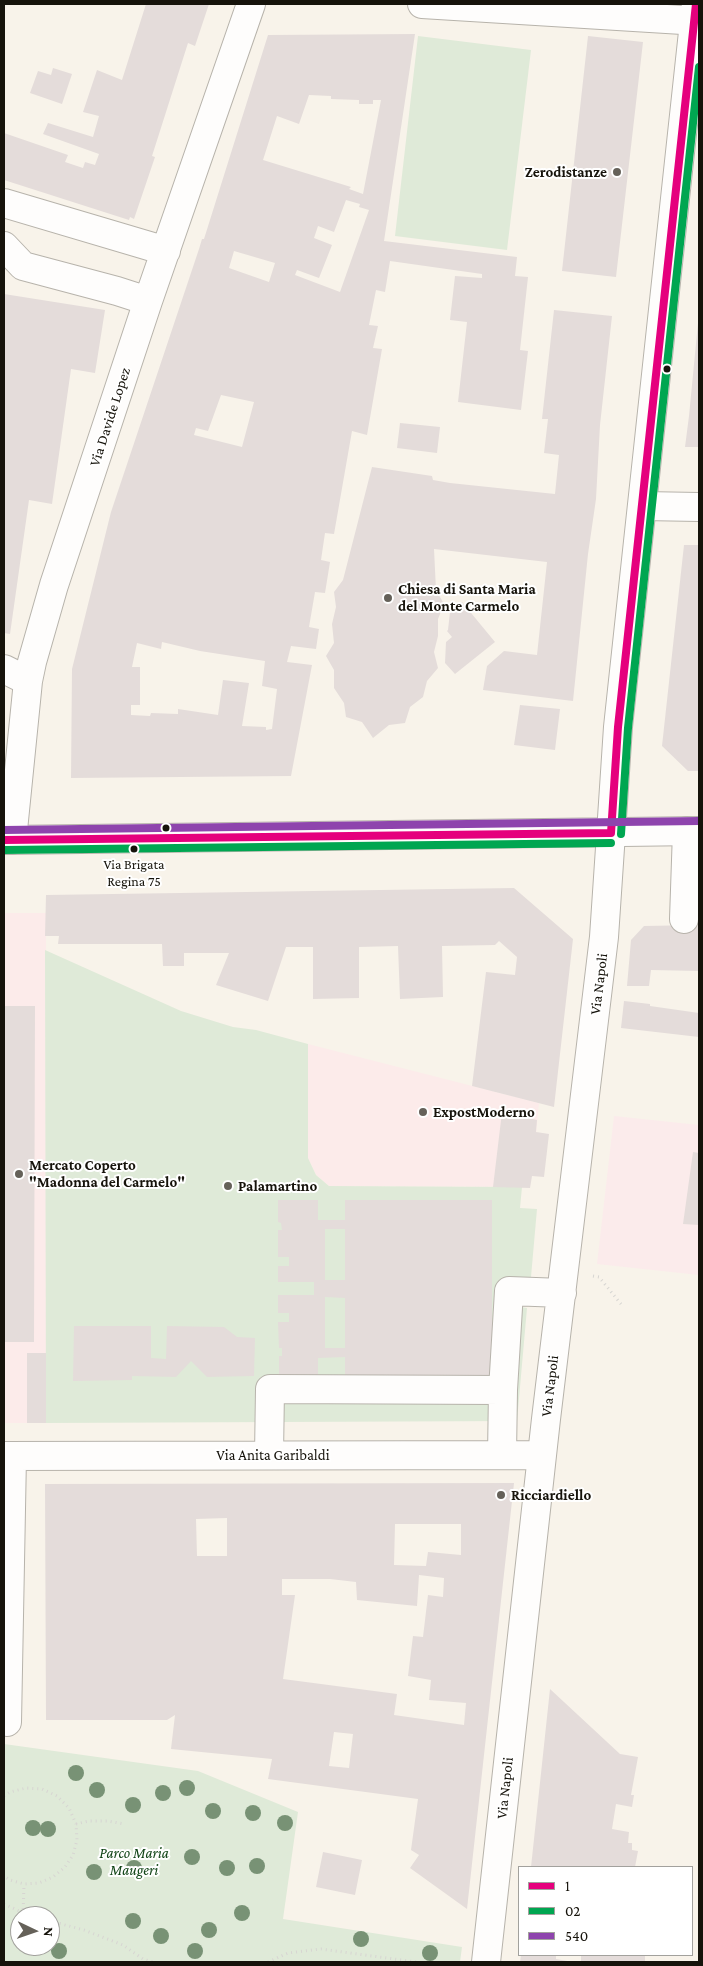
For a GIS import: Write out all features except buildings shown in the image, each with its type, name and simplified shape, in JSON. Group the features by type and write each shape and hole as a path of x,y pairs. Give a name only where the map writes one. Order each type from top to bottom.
{"street":[{"name":"Via Davide Lopez","path":"8,840 28,681 54,585 148,302 251,4"},
{"path":"422,4 696,15"},
{"name":"Via Napoli","path":"486,1962 542,1455 604,937 618,727 696,15"},
{"path":"4,203 166,252"},
{"path":"4,246 23,266 117,291 148,302"},
{"path":"642,506 699,507"},
{"path":"4,669 28,681"},
{"path":"8,840 693,831 684,919"},
{"path":"502,1455 508,1292 562,1293"},
{"path":"269,1455 270,1389 503,1390"},
{"name":"Via Anita Garibaldi","path":"8,1456 542,1455"},
{"path":"7,1722 8,1456"}],"path":[{"path":"593,1267 592,1276 599,1277 621,1304"},
{"path":"4,1796 10,1792 26,1788 42,1789 57,1796 69,1808 76,1824 77,1840 73,1855 65,1868 54,1877 39,1883 24,1884 4,1876"},
{"path":"76,1824 89,1821 108,1821 124,1824"},
{"path":"23,1906 24,1884"},
{"path":"60,1924 84,1930 123,1945 143,1961 153,1962"},
{"path":"268,1962 288,1953 321,1949 416,1962"}],"shaded area":[{"path":"4,913 46,913 46,1423 4,1423"},
{"name":"ExpostModerno","path":"308,1044 539,1103 532,1176 522,1187 329,1186 316,1175 308,1158"},
{"path":"614,1116 699,1125 699,1275 597,1264"}],"green space":[{"path":"418,36 531,50 507,250 395,236"},
{"name":"Palamartino","path":"45,950 181,1011 233,1027 256,1030 308,1044 308,1158 316,1175 329,1186 522,1187 520,1208 537,1209 531,1277 522,1277 521,1307 527,1308 517,1421 46,1423"},
{"name":"Parco Maria Maugeri","path":"4,1744 198,1771 298,1812 283,1919 462,1947 460,1962 4,1962"}],"transit line":[{"name":"1","path":"611,833 618,727 696,4"},
{"name":"02","path":"621,834 628,728 699,67"},
{"name":"540","path":"4,830 699,821"},
{"name":"1","path":"4,840 611,833"},
{"name":"02","path":"4,850 611,843"}],"place":[{"name":"Zerodistanze","path":"617,172"},
{"name":"Chiesa di Santa Maria del Monte Carmelo","path":"388,598"},
{"name":"Via Brigata Regina 75","path":"134,849"},
{"name":"ExpostModerno","path":"423,1112"},
{"name":"Mercato Coperto \"Madonna del Carmelo\"","path":"19,1174"},
{"name":"Palamartino","path":"228,1186"},
{"name":"Ricciardiello","path":"501,1495"}]}
